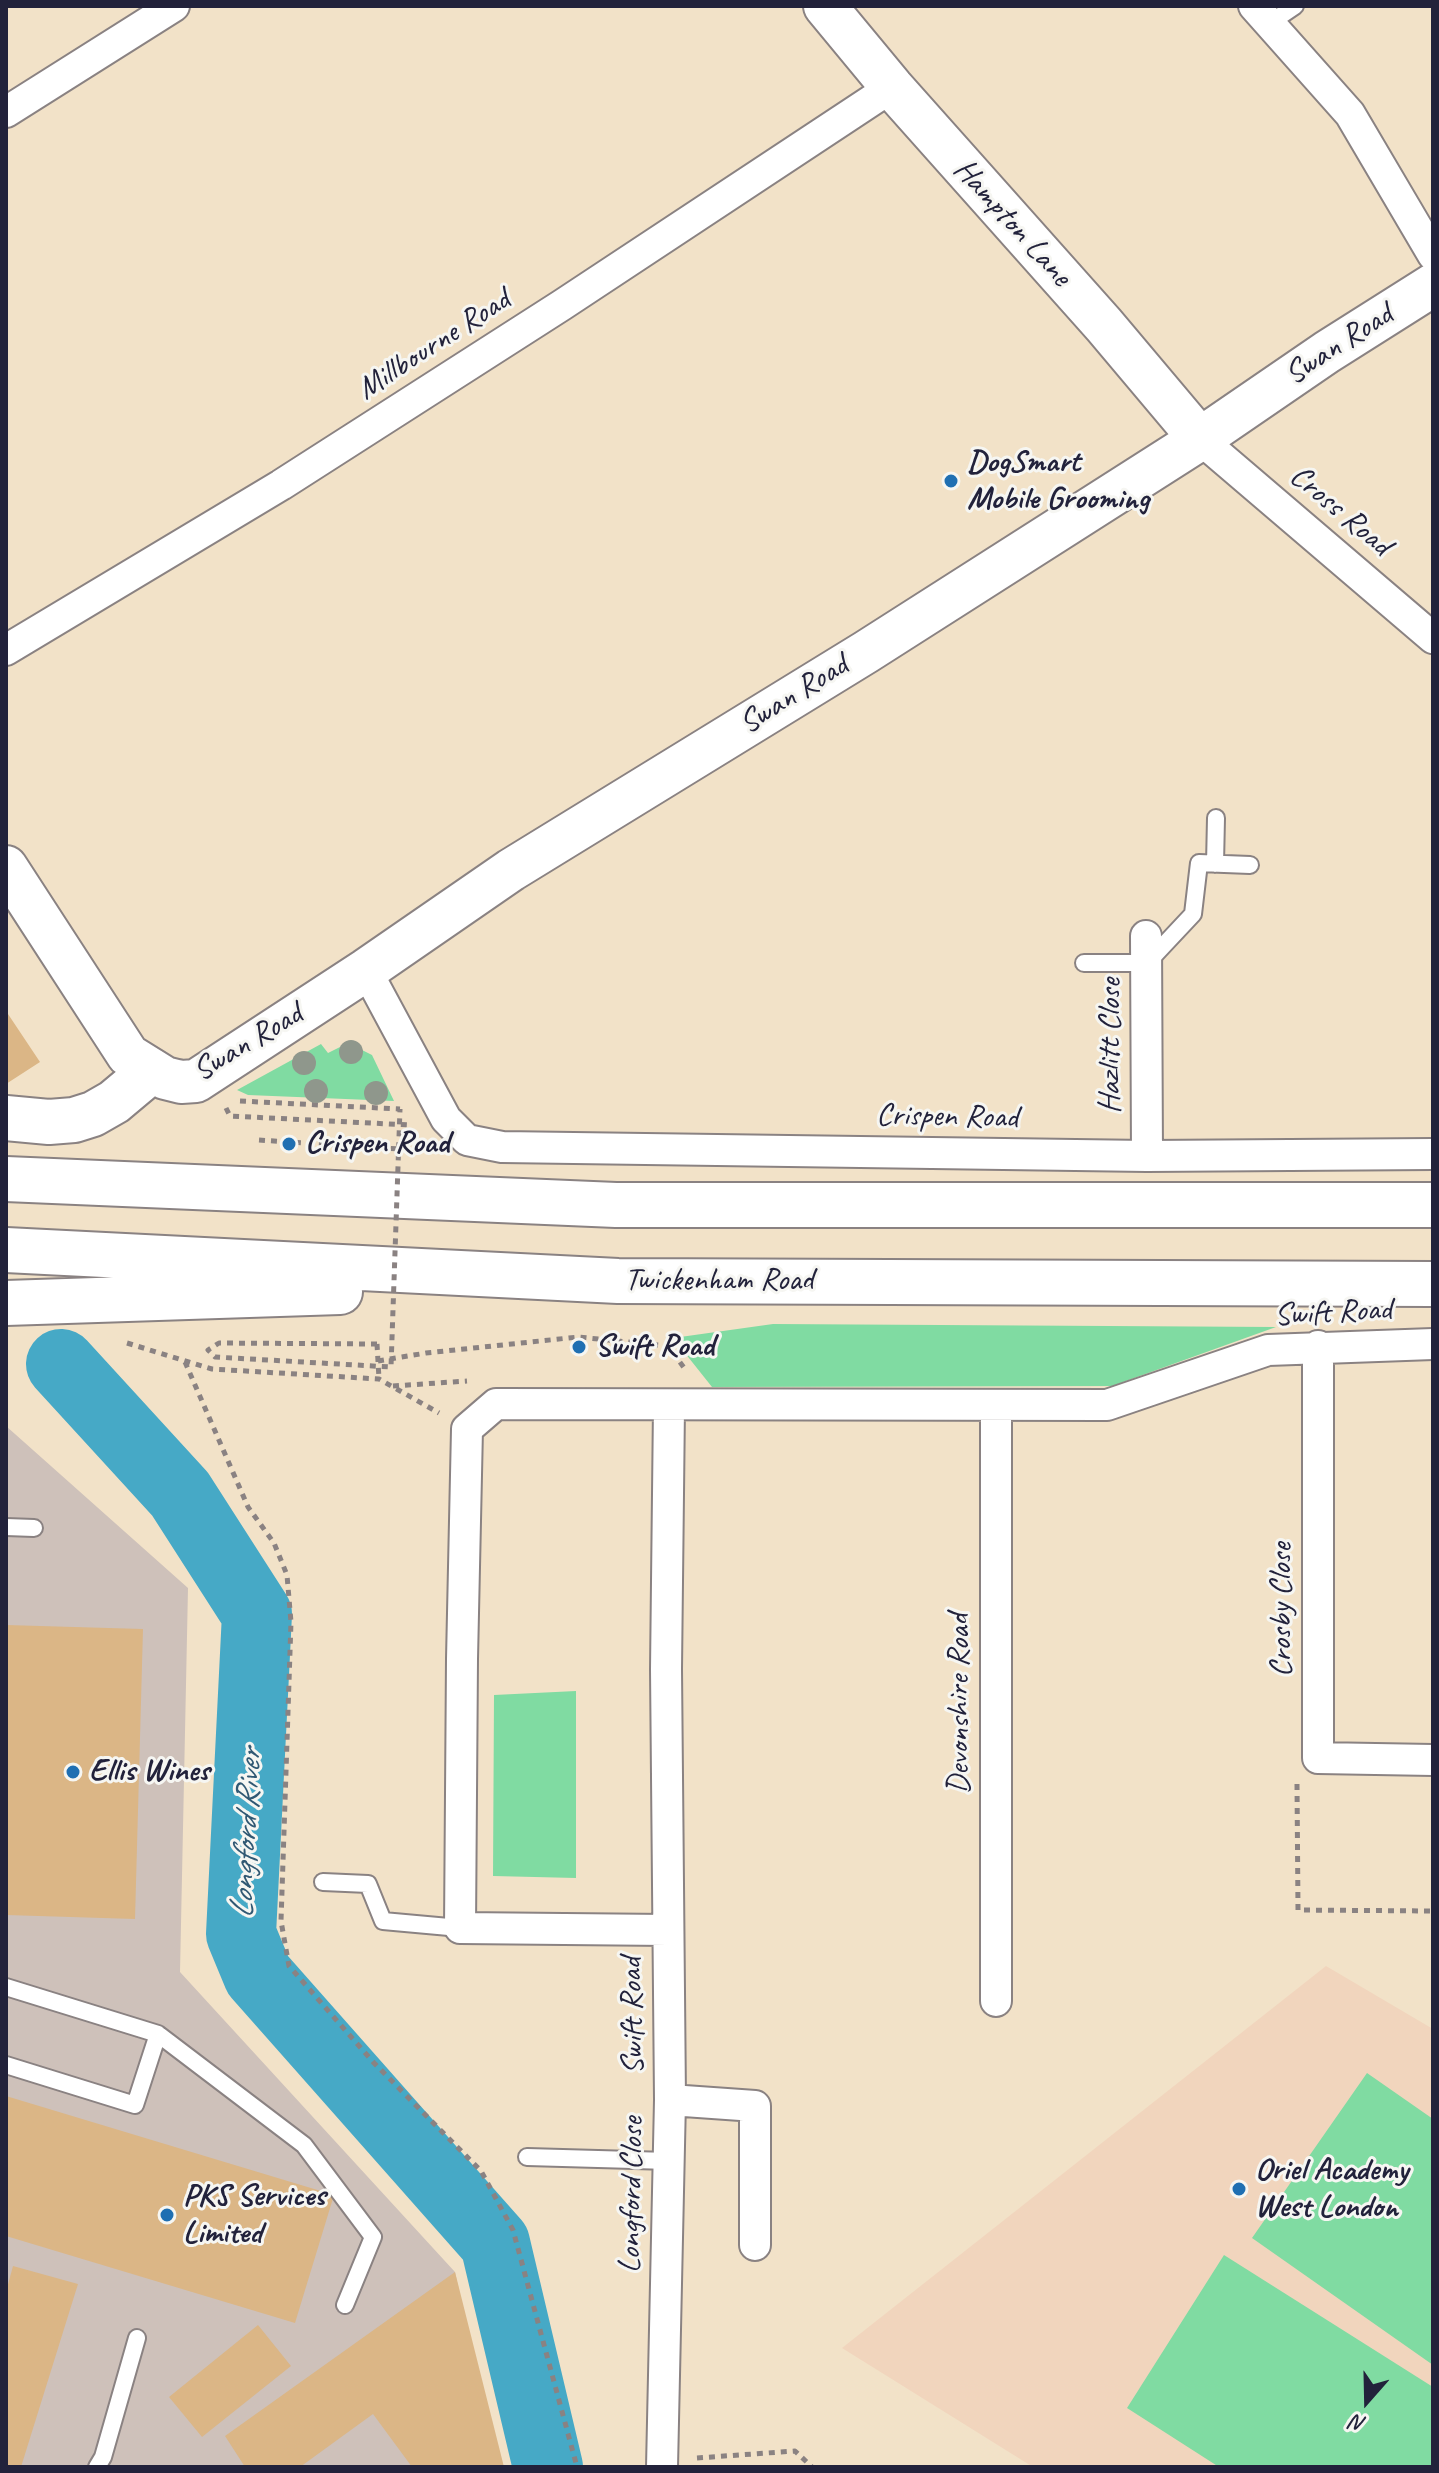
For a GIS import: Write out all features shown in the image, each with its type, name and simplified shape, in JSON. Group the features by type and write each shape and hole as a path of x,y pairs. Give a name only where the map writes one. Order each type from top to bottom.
{"highway":[{"path":"6,1118 49,1122 74,1120 93,1114 114,1102 151,1071"},
{"path":"6,1179 616,1205 1433,1205"},
{"name":"Twickenham Road","path":"6,1250 618,1281 1433,1284"},
{"path":"6,1303 618,1281"}],"street":[{"path":"6,112 174,6"},
{"name":"Hampton Lane","path":"825,6 1200,439"},
{"path":"1262,14 1350,114 1433,255"},
{"name":"Millbourne Road","path":"6,650 294,477 892,87"},
{"name":"Swan Road","path":"151,1071 181,1082 196,1081 511,870 866,652 1200,439 1327,352 1433,285"},
{"name":"Cross Road","path":"1200,439 1433,638"},
{"path":"6,867 128,1055 151,1071"},
{"name":"Hazlitt Close","path":"1147,950 1147,1156"},
{"name":"Crispen Road","path":"366,970 446,1119 467,1140 502,1147 1147,1156 1433,1154"},
{"name":"Swift Road","path":"467,1429 496,1404 1107,1405 1268,1350 1433,1344"},
{"name":"Crosby Close","path":"1318,1346 1318,1758"},
{"name":"Swift Road","path":"669,1406 666,1669 670,2100"},
{"name":"Devonshire Road","path":"996,1407 996,2001"},
{"path":"460,1928 467,1429"},
{"path":"1318,1758 1433,1760"},
{"name":"Swift Road","path":"460,1928 668,1930"},
{"name":"Longford Close","path":"674,2463 670,2100 755,2106 755,2245"}],"lane":[{"path":"1262,14 1295,6"},
{"path":"1215,864 1216,818"},
{"path":"1084,963 1147,950 1193,914 1199,863 1250,865"},
{"path":"6,1527 34,1528"},
{"path":"323,1882 368,1884 383,1921 460,1928"},
{"path":"6,1987 158,2034 304,2145 373,2237 345,2305"},
{"path":"6,2065 135,2105 158,2034"},
{"path":"527,2157 669,2161"},
{"path":"97,2467 103,2457 137,2338"}],"path":[{"path":"379,1379 378,1361 377,1344 219,1343 208,1350 215,1357 391,1367 400,1109 230,1101 225,1109 230,1116 387,1123"},
{"path":"404,1104 416,1125"},
{"path":"259,1140 433,1152"},
{"path":"378,1361 578,1337 668,1346 711,1406"},
{"path":"120,1341 212,1369 379,1379 467,1429"},
{"path":"1318,1758 1297,1759 1298,1910 1433,1911"},
{"path":"674,2463 795,2451 812,2467"}],"shaded area":[{"path":"6,1426 188,1588 180,1972 455,2272 497,2467 6,2467"},
{"name":"Oriel Academy West London","path":"1326,1966 1433,2029 1433,2467 1033,2467 842,2348"}],"green space":[{"path":"348,1043 372,1055 394,1101 248,1095 237,1090 321,1044 328,1053"},
{"path":"773,1324 1276,1327 1112,1386 712,1387 673,1338"},
{"path":"576,1691 576,1878 493,1876 494,1695"},
{"path":"1367,2073 1433,2119 1433,2365 1252,2238"},
{"path":"1224,2255 1433,2387 1433,2467 1219,2467 1127,2408"}],"building":[{"path":"6,1011 40,1062 6,1084"},
{"name":"Ellis Wines","path":"6,1625 143,1629 135,1919 6,1915"},
{"name":"PKS Services Limited","path":"6,2096 334,2195 295,2323 6,2236"},
{"path":"13,2266 78,2284 21,2467 6,2467 6,2292"},
{"path":"455,2272 504,2467 412,2467 373,2414 300,2467 245,2467 225,2436"},
{"path":"258,2325 291,2366 202,2437 169,2397"}],"waterway":[{"name":"Longford River","path":"61,1364 180,1494 257,1614 241,1934 258,1975 495,2243 548,2467"}],"place":[{"name":"DogSmart Mobile Grooming","path":"951,481"},
{"name":"Crispen Road","path":"289,1144"},
{"name":"Swift Road","path":"579,1347"},
{"name":"Ellis Wines","path":"73,1772"},
{"name":"Oriel Academy West London","path":"1239,2189"},
{"name":"PKS Services Limited","path":"167,2215"}]}
